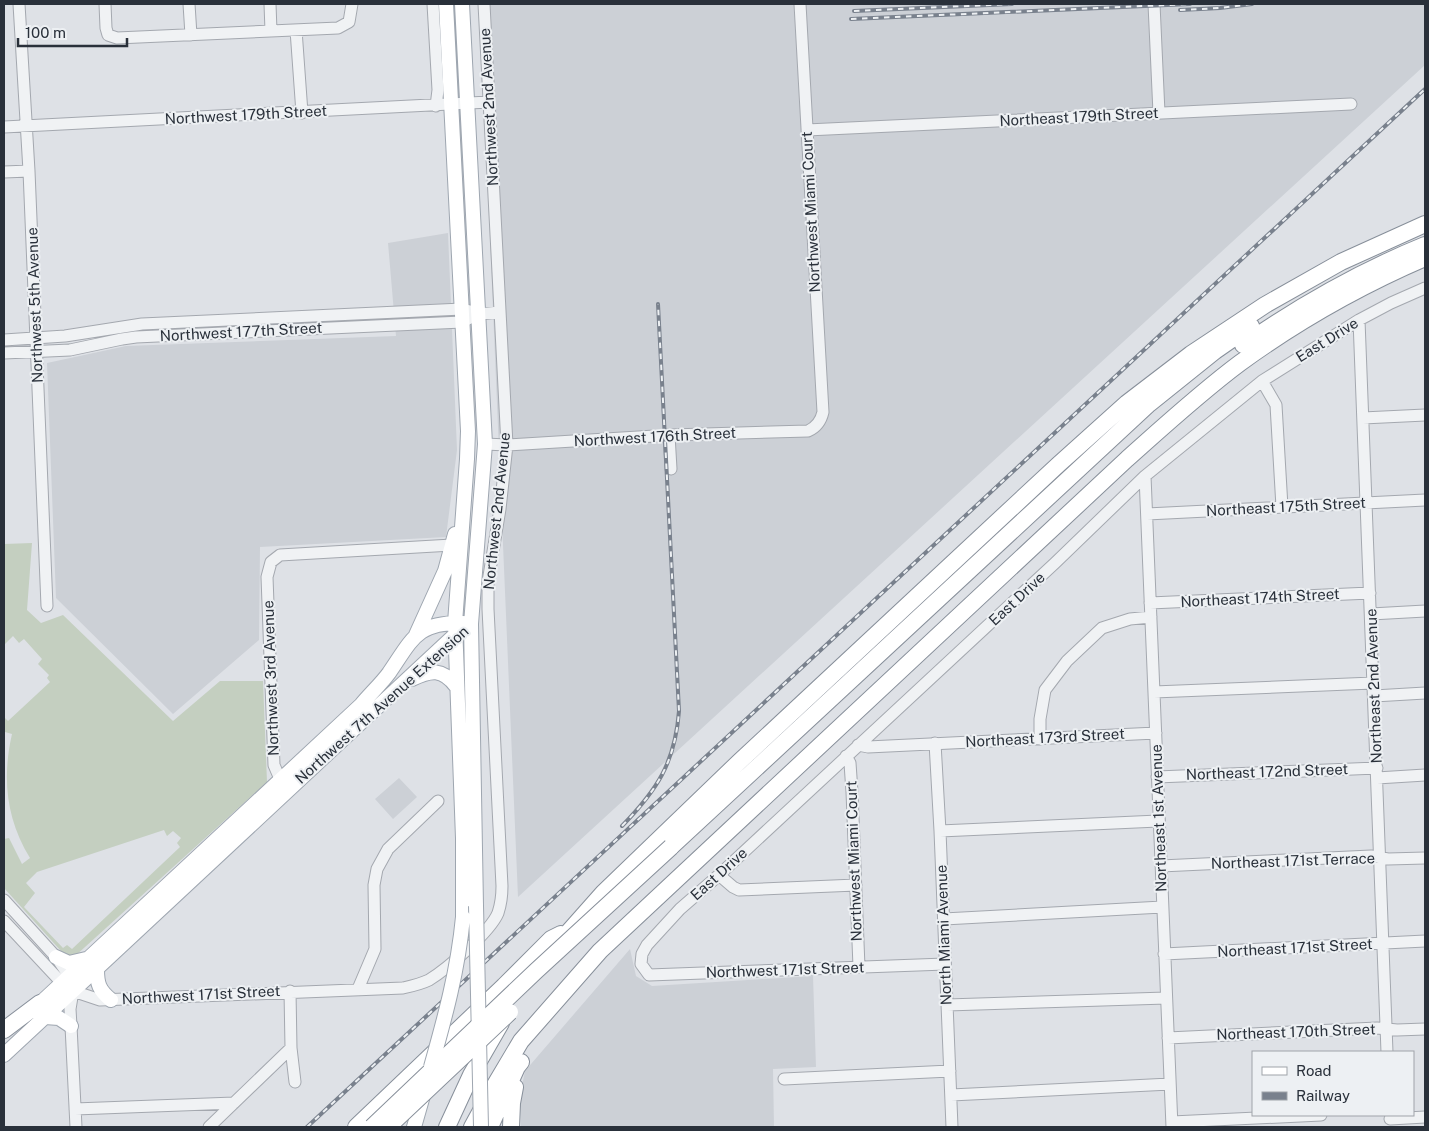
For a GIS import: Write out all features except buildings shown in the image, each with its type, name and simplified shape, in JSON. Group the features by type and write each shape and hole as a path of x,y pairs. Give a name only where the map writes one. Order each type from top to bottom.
{"highway":[{"path":"447,1127 471,1075 505,1016 522,989 569,930 641,856 739,762 1059,464 1127,404 1191,354 1281,295 1341,262 1425,224"},
{"path":"388,1127 674,850 1149,404 1180,378 1272,312 1355,266 1425,234"},
{"path":"372,1127 536,971 923,627 1116,446 1187,385 1279,320 1334,287 1388,260 1425,245"},
{"path":"472,1127 509,1061 525,1037 607,944 1017,561 1194,400 1240,364 1316,313 1365,285 1425,258"},
{"path":"356,1127 504,986 550,939 569,930"},
{"path":"4,1030 43,1010"},
{"path":"490,1127 516,1067 532,1042 546,1012"},
{"path":"511,1127 513,1096 522,1060"},
{"path":"372,1127 399,1086"}],"main road":[{"path":"414,1127 454,982 463,918 462,828 454,629 468,431 446,4"},
{"name":"Northwest 2nd Avenue","path":"462,4 485,444 472,624 481,1127"},
{"path":"416,635 442,577 464,502"},
{"name":"Northwest 7th Avenue Extension","path":"284,786 361,705 387,675 416,635 431,626 442,623 454,629"},
{"name":"Northwest 7th Avenue Extension","path":"4,1054 68,984 284,786 406,681 454,629 472,624"},
{"path":"406,681 424,673 436,672 447,676 456,686"},
{"path":"56,957 70,963 93,963 100,989 110,1000"},
{"path":"43,1010 71,1026"},
{"name":"Northwest 7th Avenue Extension","path":"4,1038 43,1010"}],"street":[{"name":"Northwest 5th Avenue","path":"19,4 29,171 47,606"},
{"path":"105,4 108,35 117,38 338,28 349,22 352,4"},
{"path":"189,4 191,35"},
{"path":"270,4 271,31"},
{"path":"434,4 438,90 436,106"},
{"name":"Northwest 2nd Avenue","path":"467,949 490,927 498,914 502,899 488,582 500,509 506,445 484,4"},
{"name":"Northwest Miami Court","path":"800,4 823,412 821,420"},
{"path":"1154,4 1159,114"},
{"path":"296,30 302,113"},
{"name":"Northwest 179th Street","path":"4,127 488,102"},
{"name":"Northeast 179th Street","path":"806,130 1351,104"},
{"path":"4,172 29,171"},
{"name":"East Drive","path":"642,954 647,945 680,909 1056,563 1145,476 1262,381 1359,320 1425,288"},
{"name":"Northwest 177th Street","path":"4,353 70,350 136,337 500,312"},
{"name":"Northwest 177th Street","path":"4,340 65,336 142,324 462,315"},
{"name":"Northeast 2nd Avenue","path":"1359,320 1388,1051"},
{"path":"1262,381 1276,405 1282,507"},
{"path":"1363,418 1425,415"},
{"name":"Northwest 176th Street","path":"485,444 506,445 669,435 808,431 821,420"},
{"path":"669,435 671,469"},
{"name":"Northeast 1st Avenue","path":"1145,476 1172,1124"},
{"path":"1128,493 1147,511"},
{"name":"Northeast 175th Street","path":"1147,511 1367,504 1425,500"},
{"name":"Northwest 3rd Avenue","path":"284,786 274,765 267,577 271,562 280,555 452,545"},
{"name":"Northeast 174th Street","path":"1150,604 1370,593"},
{"path":"1371,614 1425,611"},
{"path":"1040,739 1040,719 1045,690 1067,662 1102,628 1130,620 1150,617"},
{"path":"1154,692 1373,683"},
{"path":"1374,696 1425,693"},
{"name":"Northeast 173rd Street","path":"858,745 1156,734"},
{"name":"North Miami Avenue","path":"935,743 952,1127"},
{"name":"Northwest Miami Court","path":"846,756 850,763 852,792 859,967"},
{"name":"Northeast 172nd Street","path":"1157,777 1377,773 1425,776"},
{"path":"358,989 375,949 374,885 377,869 388,849 438,801"},
{"path":"940,831 1158,821"},
{"name":"Northeast 171st Terrace","path":"1160,866 1371,856 1388,859 1425,858"},
{"path":"719,875 739,890 856,885"},
{"path":"4,900 56,957 68,984 76,1127"},
{"path":"944,919 1162,907"},
{"path":"4,921 68,984"},
{"name":"Northeast 171st Street","path":"1164,954 1425,941"},
{"name":"Northwest 171st Street","path":"68,984 100,1000 403,988 428,980 467,949"},
{"name":"Northwest 171st Street","path":"642,954 641,964 649,975 946,964"},
{"path":"290,991 291,1048 295,1082"},
{"path":"947,1005 1166,998"},
{"name":"Northeast 170th Street","path":"1168,1038 1377,1028 1425,1029"},
{"path":"209,1127 291,1048"},
{"path":"784,1079 950,1071"},
{"path":"951,1095 1170,1084"},
{"path":"75,1109 234,1103"},
{"path":"1172,1124 1304,1116"},
{"path":"1390,1120 1425,1117"}],"shaded area":[{"path":"480,4 1425,4 1425,65 518,897"},
{"path":"448,233 457,450 446,537 260,547 259,640 173,714 56,598 47,363 126,346 396,336 388,243"},
{"path":"399,778 417,797 393,819 375,799"},
{"path":"630,949 636,976 652,986 813,976 816,1067 773,1069 774,1127 521,1127 520,1096 525,1071"}],"green space":[{"path":"32,543 27,610 41,623 63,615 173,721 220,681 263,681 267,782 74,957 59,953 61,951 4,888 4,839 9,838 22,864 30,858 16,828 8,798 7,766 12,734 5,732 4,737 4,717 8,721 50,682 47,678 49,675 38,664 42,659 24,639 19,643 13,636 4,645 4,544","holes":["164,830 167,836 173,831 181,838 177,843 180,847 72,949 67,945 63,948 24,907 35,893 26,883 37,872"]}],"railway":[{"path":"854,11 1012,4"},
{"path":"851,19 1190,4"},
{"path":"1180,10 1252,4"},
{"path":"307,1127 1425,89"},
{"path":"622,826 645,800 662,774 673,746 679,711 658,304"}]}
